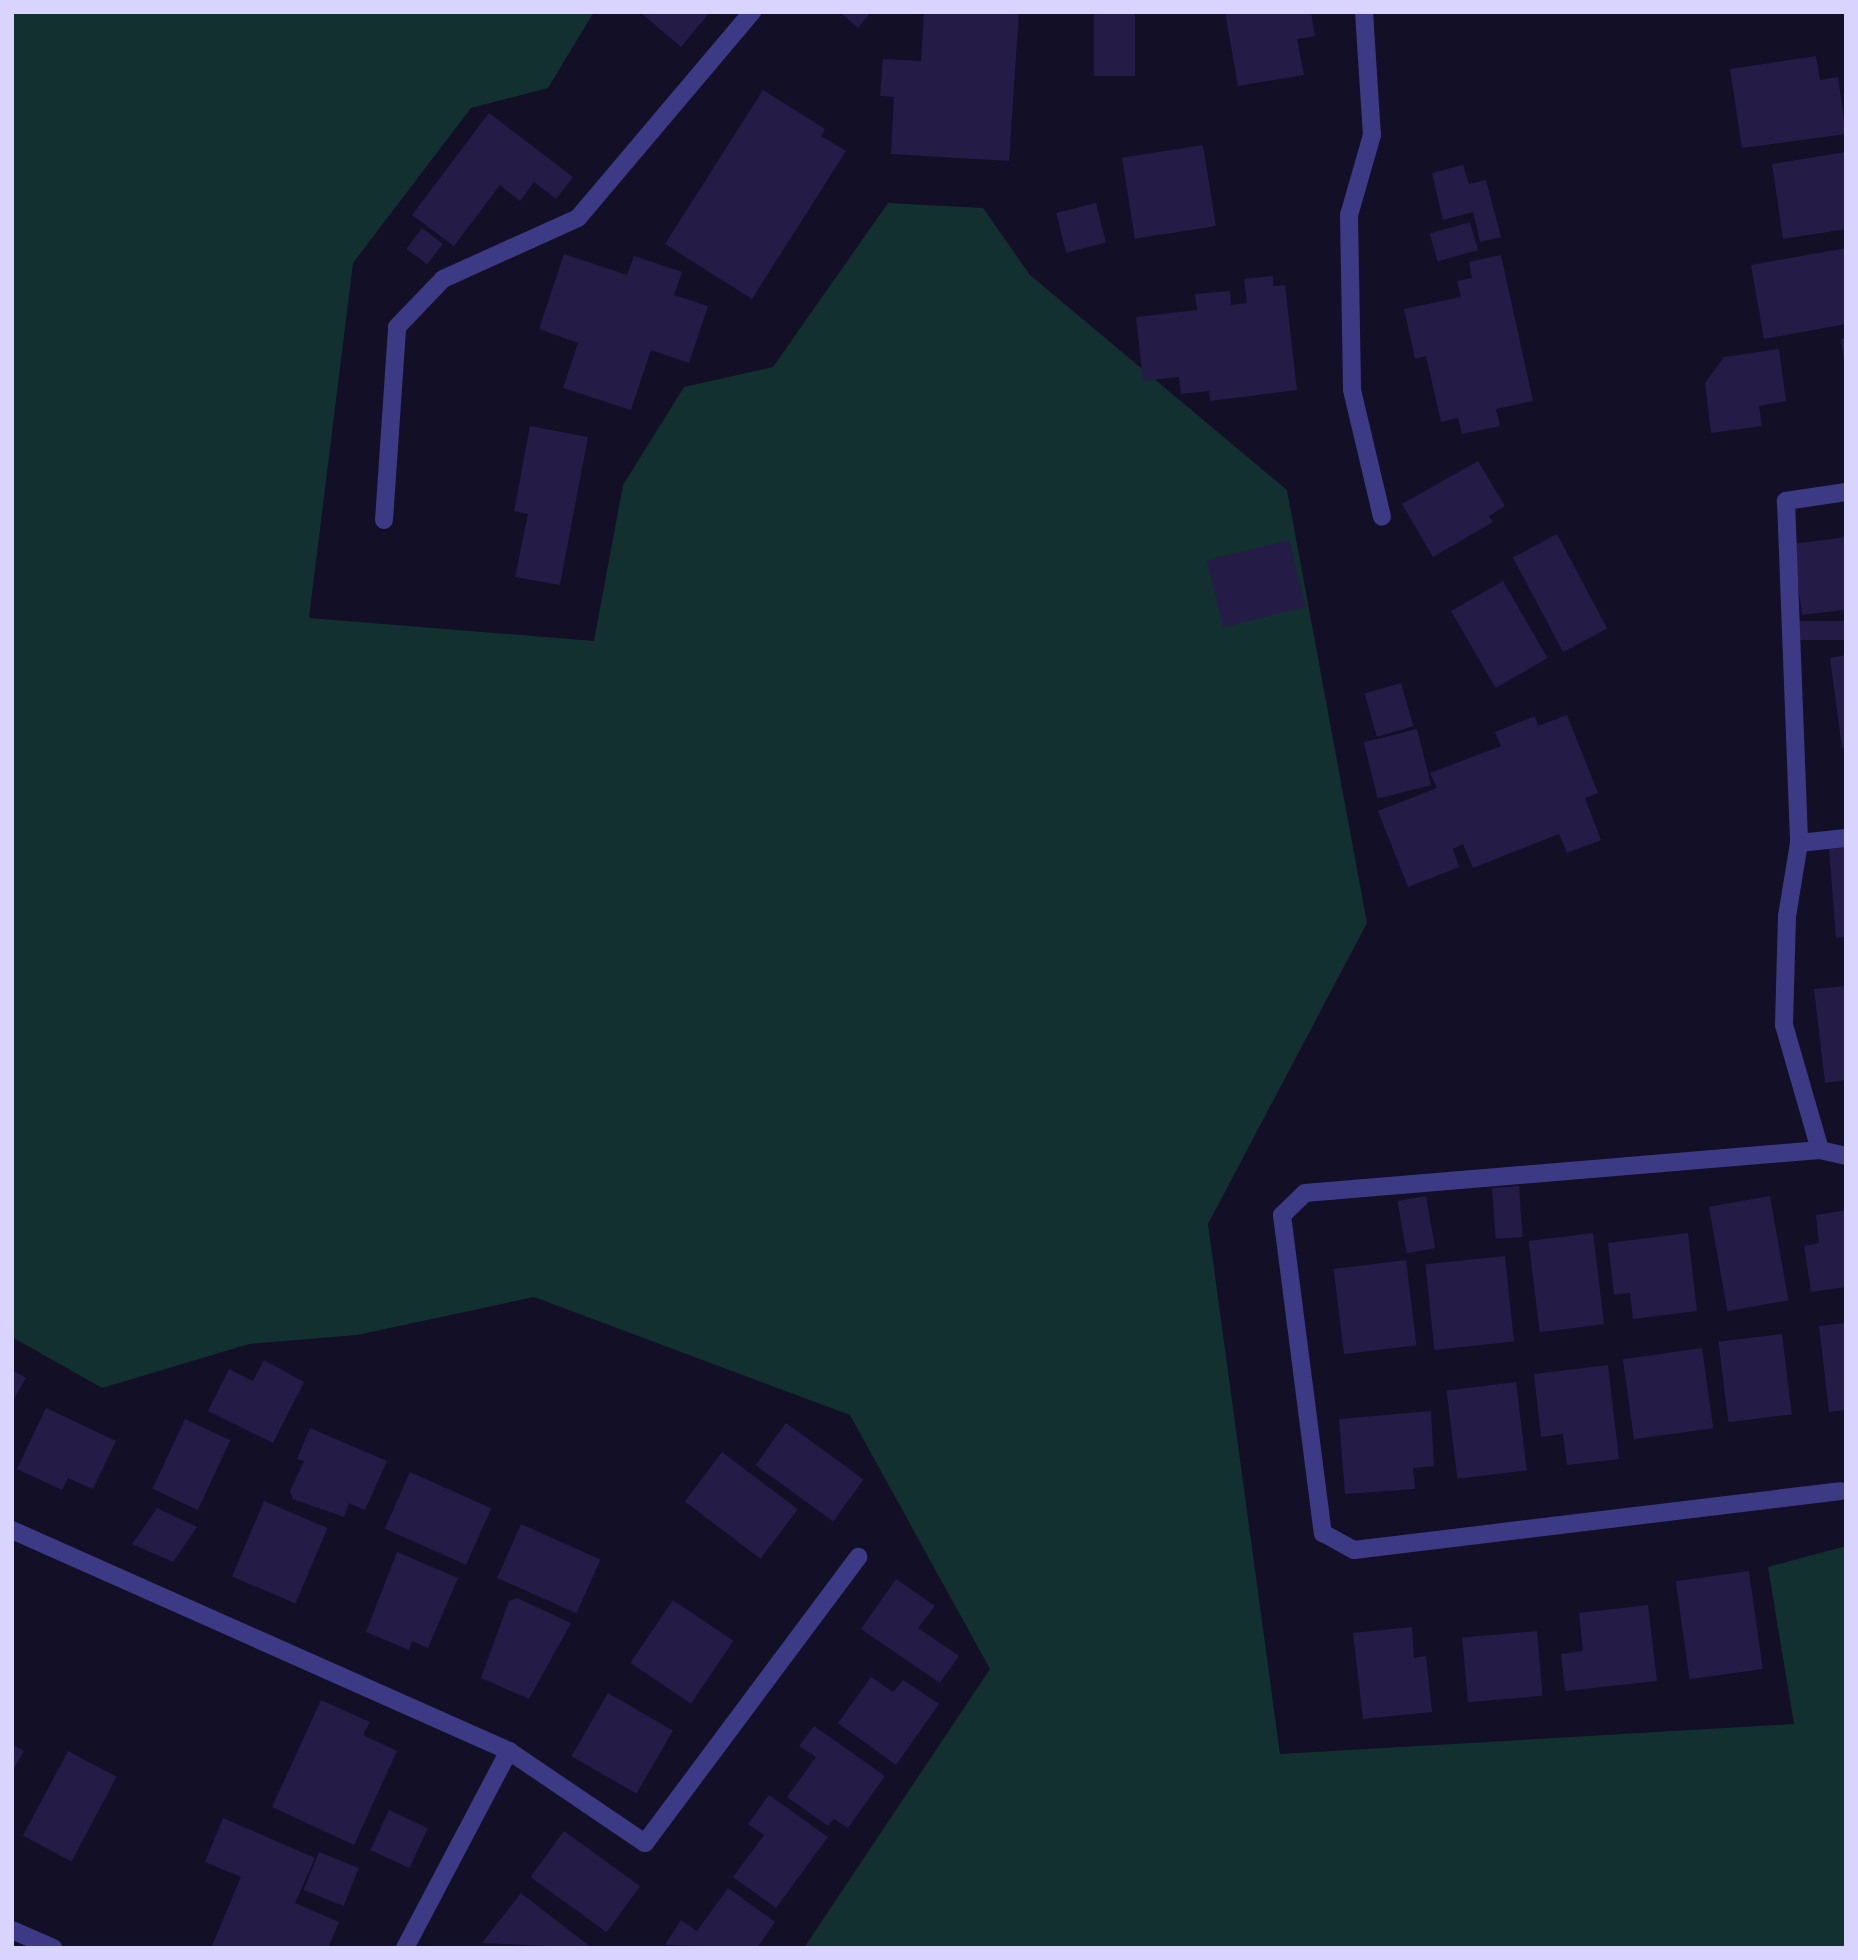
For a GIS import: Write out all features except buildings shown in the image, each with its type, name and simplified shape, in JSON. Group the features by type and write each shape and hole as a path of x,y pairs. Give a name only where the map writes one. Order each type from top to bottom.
{"street":[{"path":"384,520 397,327 443,279 578,218 752,12"},
{"path":"1364,12 1372,135 1349,215 1352,390 1382,517"},
{"path":"1820,1150 1784,1024 1787,916 1800,844 1786,501 1846,492"},
{"path":"1800,844 1846,838"},
{"path":"1840,1490 1354,1550 1323,1533 1282,1215 1305,1194 1820,1150 1846,1156"},
{"path":"12,1530 509,1751 645,1843 858,1557"},
{"path":"406,1947 509,1751"},
{"path":"12,1930 53,1948"}],"green space":[{"path":"12,12 594,12 548,88 471,108 353,263 309,618 594,641 623,485 684,387 773,367 888,203 983,208 1030,275 1287,490 1367,923 1208,1224 1280,1754 1794,1724 1768,1567 1846,1546 1846,1948 804,1948 990,1669 850,1415 534,1297 357,1335 249,1344 102,1388 12,1337"}]}
